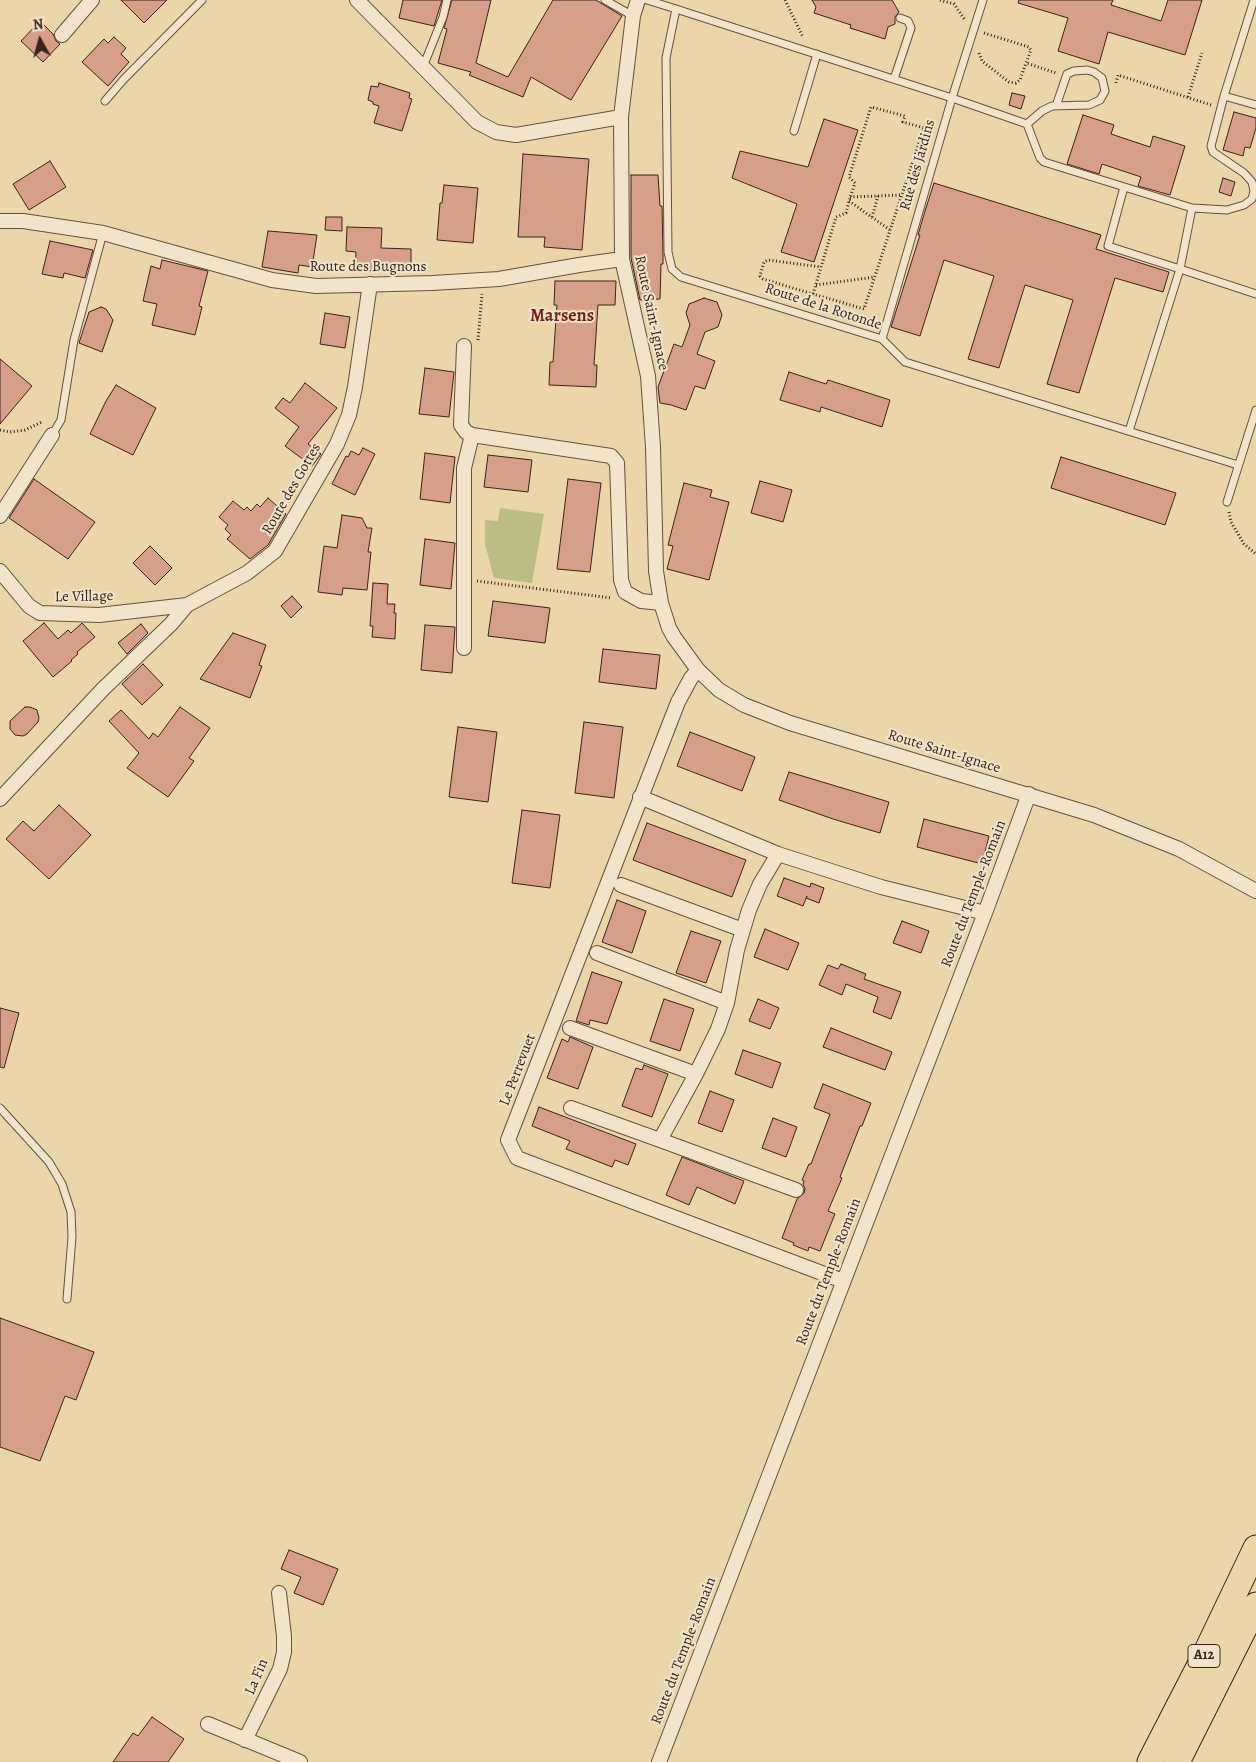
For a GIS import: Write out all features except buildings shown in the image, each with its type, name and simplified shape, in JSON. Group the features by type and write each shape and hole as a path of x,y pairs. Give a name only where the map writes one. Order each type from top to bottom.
{"highway":[{"name":"A12","path":"1150,1762 1202,1661 1256,1548"},
{"name":"A12","path":"1177,1762 1256,1605"}],"street":[{"path":"62,35 92,0"},
{"path":"357,0 477,122 496,132 516,135 621,117"},
{"name":"Route Saint-Ignace","path":"638,0 633,16 621,117 622,260 648,376 653,447 656,571 669,628 698,670 719,690 744,704 790,723 1094,815 1170,845 1220,870 1256,892"},
{"name":"Route des Bugnons","path":"0,220 23,220 103,233 272,280 316,286 499,279 579,265 622,260"},
{"name":"Route des Gottes","path":"0,799 102,689 171,624 187,605 247,573 275,551 337,444 349,415 370,284"},
{"path":"464,346 461,424 466,432 472,435 611,456 617,462 621,580 625,592 641,601 662,603"},
{"path":"464,648 464,468 472,435"},
{"path":"0,516 52,436"},
{"name":"Le Village","path":"0,571 29,606 40,613 99,615 187,605"},
{"name":"Le Perrevuet","path":"698,670 691,678 678,702 508,1140 517,1158 843,1281"},
{"name":"Route du Temple-Romain","path":"659,1762 1029,794"},
{"path":"640,798 778,854 881,887 985,913"},
{"path":"660,1140 718,1029 727,1003 743,930 760,884 778,854"},
{"path":"622,885 743,930"},
{"path":"597,953 727,1003"},
{"path":"570,1028 696,1074"},
{"path":"571,1108 796,1190"},
{"name":"La Fin","path":"245,1740 280,1669 284,1652 279,1593"},
{"path":"208,1724 300,1762"}],"lane":[{"path":"105,101 124,79 202,0"},
{"path":"422,67 443,17 447,0"},
{"path":"605,0 633,16"},
{"path":"647,0 894,79 1027,124 1040,158 1044,162 1192,208 1227,210 1244,205 1252,199 1254,191 1252,182 1244,173 1213,152 1211,146 1224,96 1254,0"},
{"name":"Rue des Jardins","path":"882,339 952,98 983,0"},
{"name":"Route de la Rotonde","path":"676,9 666,58 668,252 672,269 681,277 882,339 905,362 1238,465"},
{"path":"894,79 911,28 908,22 900,18"},
{"path":"794,131 814,53"},
{"path":"1027,124 1042,111 1056,106 1089,105 1100,100 1105,92 1102,78 1094,72 1074,71 1066,76 1056,106"},
{"path":"1224,96 1256,105"},
{"path":"1124,187 1108,246 1256,294"},
{"path":"1128,431 1180,269 1192,208"},
{"path":"52,436 61,420 74,340 103,233"},
{"path":"1227,502 1256,410"},
{"path":"0,1108 49,1162 62,1184 71,1212 72,1237 66,1298"}],"path":[{"path":"785,0 814,53"},
{"path":"940,0 956,6 973,33"},
{"path":"979,50 982,61 1008,82 1016,83 1020,80 1031,50 1029,47 983,32 981,39"},
{"path":"1188,97 1202,53"},
{"path":"1026,62 1066,76"},
{"path":"1105,92 1112,94 1118,75 1221,108"},
{"path":"813,294 836,217 846,213 854,183 850,178 871,107 905,116 903,122 924,128 864,310 762,279 760,276 764,262 768,260 821,267"},
{"path":"850,199 901,195"},
{"path":"872,217 878,196"},
{"path":"850,199 890,230"},
{"path":"816,285 875,277"},
{"path":"464,346 478,344 482,288"},
{"path":"0,430 10,432 25,430 48,420 61,420"},
{"path":"1227,502 1231,522 1244,544 1256,554"},
{"path":"464,579 623,600 632,596"}],"green space":[{"path":"500,508 544,514 532,583 494,578 485,544 485,520 498,521"}],"district":[{"name":"Marsens","path":"562,317"}]}
